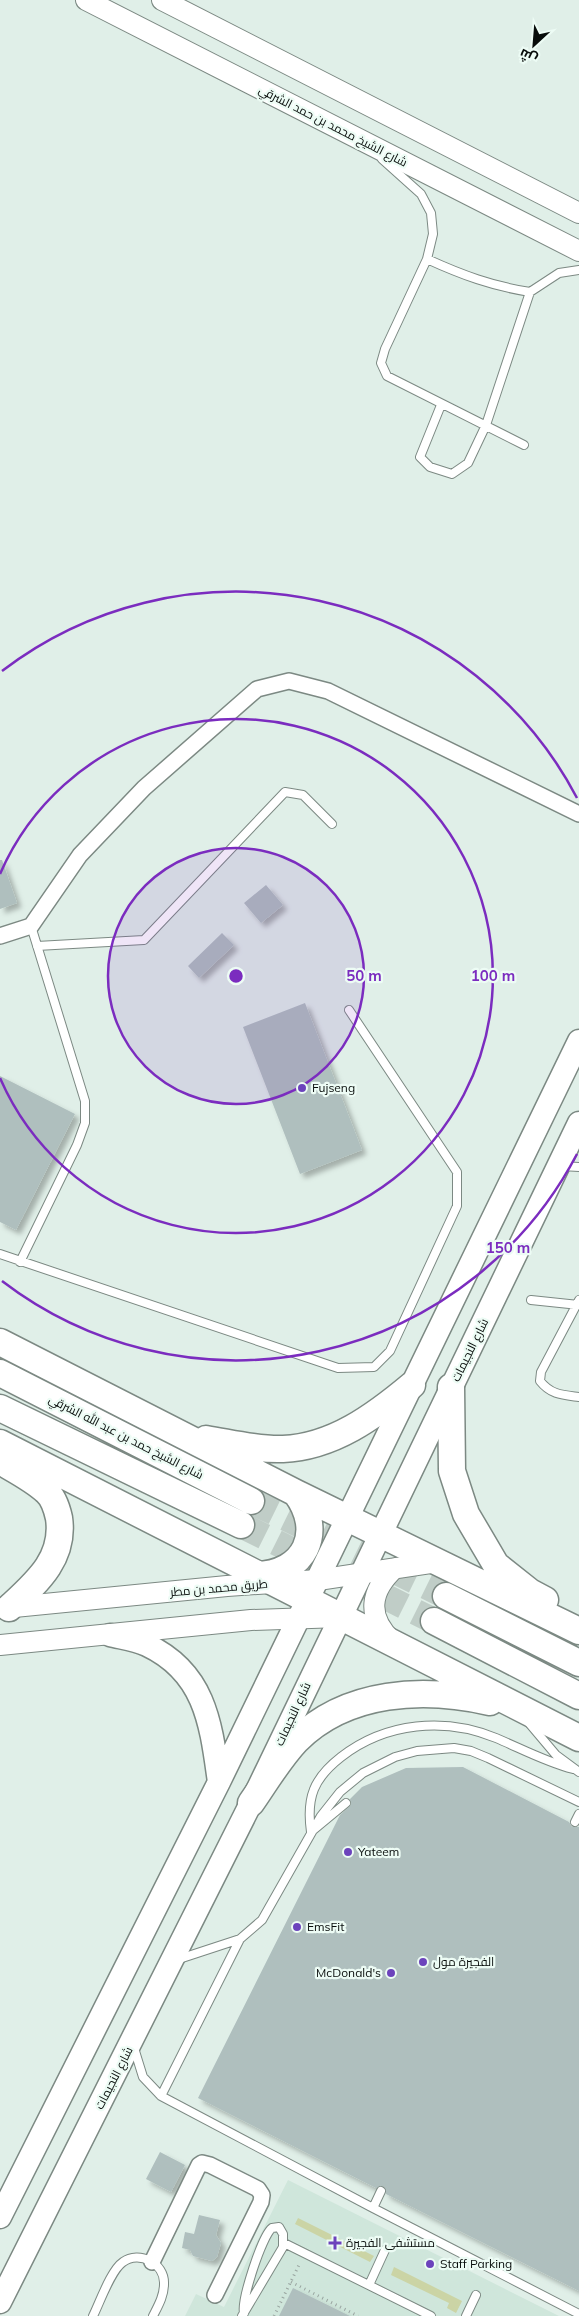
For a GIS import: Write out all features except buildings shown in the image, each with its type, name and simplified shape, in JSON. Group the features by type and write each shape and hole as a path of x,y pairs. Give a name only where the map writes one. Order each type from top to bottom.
{"highway":[{"path":"0,1342 348,1519 579,1631"},
{"name":"شارع الشيخ حمد بن عبد الله الشرقي","path":"0,1373 251,1501"},
{"path":"178,1433 281,1449 307,1446 326,1440 381,1411 412,1385"},
{"path":"451,1387 452,1471 466,1514 478,1538 496,1565 530,1592 579,1618"},
{"path":"0,1408 241,1526"},
{"path":"0,1443 579,1738"},
{"path":"0,1461 46,1491 58,1510 61,1532 56,1554 41,1579 4,1608"},
{"path":"265,1579 271,1574 285,1570 297,1561 305,1548 310,1534 310,1519 305,1505 296,1493"},
{"path":"446,1596 579,1663"},
{"path":"434,1621 579,1696"},
{"path":"251,1803 295,1743 311,1728 337,1712 374,1697 428,1694 472,1698 517,1708"}],"main road":[{"name":"شارع الشيخ محمد بن حمد الشرقي","path":"86,0 579,251"},
{"path":"162,0 579,213"},
{"path":"0,2217 219,1782 579,1041"},
{"name":"شارع النجيمات","path":"0,2302 251,1803 451,1387 568,1166 579,1123"},
{"path":"0,1645 251,1620 308,1600 360,1575 436,1562"},
{"path":"395,1568 380,1585 374,1602 374,1611 380,1628 398,1647"},
{"name":"طريق محمد بن مطر","path":"4,1608 265,1579"},
{"path":"110,1635 146,1645 165,1656 182,1670 195,1687 208,1714 219,1782"}],"street":[{"path":"0,936 31,926 80,855 144,788 257,689 289,681 328,691 579,814"},
{"path":"152,2262 199,2165 202,2163 210,2165 258,2189 262,2194 260,2202 215,2295"}],"lane":[{"path":"364,142 421,194 431,212 434,234 427,259 381,363 388,376 441,405 486,425 524,445"},
{"path":"427,259 467,277 500,287 530,292"},
{"path":"441,405 420,457 430,467 452,474 468,463 486,425 530,292 559,273 579,270"},
{"path":"37,946 144,940 285,792 303,795 332,824"},
{"path":"20,1262 77,1145 85,1123 85,1101 31,926"},
{"path":"0,1254 338,1368 374,1367 390,1351 457,1206 456,1172 349,1010"},
{"path":"531,1300 578,1303 542,1372 540,1382 546,1389 555,1394 579,1397"},
{"path":"517,1708 556,1755 576,1770"},
{"path":"311,1832 308,1811 312,1792 330,1766 364,1742 402,1728 428,1724 472,1730 554,1764 576,1770"},
{"path":"172,1962 240,1939 262,1920 311,1832 340,1792 363,1773 395,1757 441,1748 471,1751 579,1802"},
{"path":"311,1832 346,1803"},
{"path":"575,1822 579,1814"},
{"path":"161,2096 240,1939"},
{"path":"132,2042 143,2077 161,2096 372,2208 579,2314"},
{"path":"372,2208 381,2191"},
{"path":"279,2227 283,2234 284,2243 251,2305 243,2314 244,2302 264,2237 272,2228 279,2227"},
{"path":"284,2243 431,2316"},
{"path":"369,2285 385,2250"},
{"path":"93,2316 121,2263 130,2258 140,2257 152,2262 160,2269 165,2282 163,2296 153,2316"},
{"path":"466,2316 476,2295"}],"path":[{"path":"274,2316 305,2253"},
{"path":"291,2282 358,2316"}],"shaded area":[{"name":"مستشفى الفجيرة","path":"288,2180 559,2316 185,2316 196,2294 224,2307"}],"green space":[{"path":"298,2218 374,2256 370,2262 295,2224"},
{"path":"394,2267 462,2301 456,2313 447,2308 449,2303 391,2275"}],"tunnel":[{"path":"251,1501 446,1596"},
{"path":"241,1525 434,1621"}],"place":[{"name":"Fujseng","path":"302,1088"},
{"name":"Yateem","path":"348,1852"},
{"name":"EmsFit","path":"297,1927"},
{"name":"الفجيرة مول","path":"423,1962"},
{"name":"McDonald's","path":"391,1973"},
{"name":"مستشفى الفجيرة","path":"335,2243"},
{"name":"Staff Parking","path":"430,2264"}]}
